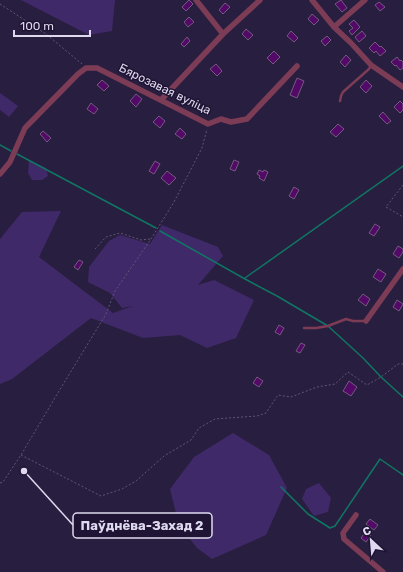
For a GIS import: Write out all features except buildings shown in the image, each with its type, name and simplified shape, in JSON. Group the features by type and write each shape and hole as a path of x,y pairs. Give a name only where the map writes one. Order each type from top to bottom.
{"street":[{"path":"196,0 223,34"},
{"path":"162,100 223,34 260,0"},
{"path":"312,0 334,27 371,65 403,87"},
{"path":"334,27 365,0"},
{"name":"Бярозавая вуліца","path":"86,68 97,68 208,124 221,119 231,122 247,119 297,66"},
{"path":"0,174 10,162 25,128 78,74 86,68"},
{"path":"366,321 403,269"},
{"path":"356,515 343,533 344,539 383,572"}],"lane":[{"path":"340,101 340,96 343,92 369,69 371,65"},
{"path":"304,328 328,326 346,319 353,321 366,321"}],"path":[{"path":"0,4 46,34 86,68"},
{"path":"0,483 21,455 106,314 115,291 151,239 174,202 202,148 208,124"},
{"path":"403,185 386,207 403,217"},
{"path":"95,249 106,237 120,233 141,240 151,239"},
{"path":"21,455 101,496 122,489 136,481 164,456 191,440 199,428 215,419 257,416 266,412 278,395 291,397 318,386 335,384 348,372 368,385 398,364 403,364"}],"shaded area":[{"path":"21,0 115,0 112,31 89,35"},
{"path":"0,93 18,106 9,117 0,110"},
{"path":"29,160 46,168 48,176 42,180 32,180 28,173"},
{"path":"61,211 39,257 113,313 133,306 122,308 110,293 88,282 89,267 109,241 120,235 150,244 162,225 218,247 223,256 198,285 214,280 254,300 236,338 207,348 180,335 143,338 91,318 12,379 0,384 0,239 22,212"},
{"path":"233,433 269,455 287,488 266,535 212,559 197,548 179,525 170,489 194,457"},
{"path":"319,483 331,498 328,512 314,516 302,499 306,489"}],"waterway":[{"path":"0,145 11,151"},
{"path":"17,154 156,228"},
{"path":"245,278 403,166"},
{"path":"160,231 328,326 403,397"},
{"path":"281,487 308,514 330,528 335,526 380,459 403,475"}],"place":[{"name":"Паўднёва-Захад 2","path":"24,471"}]}
